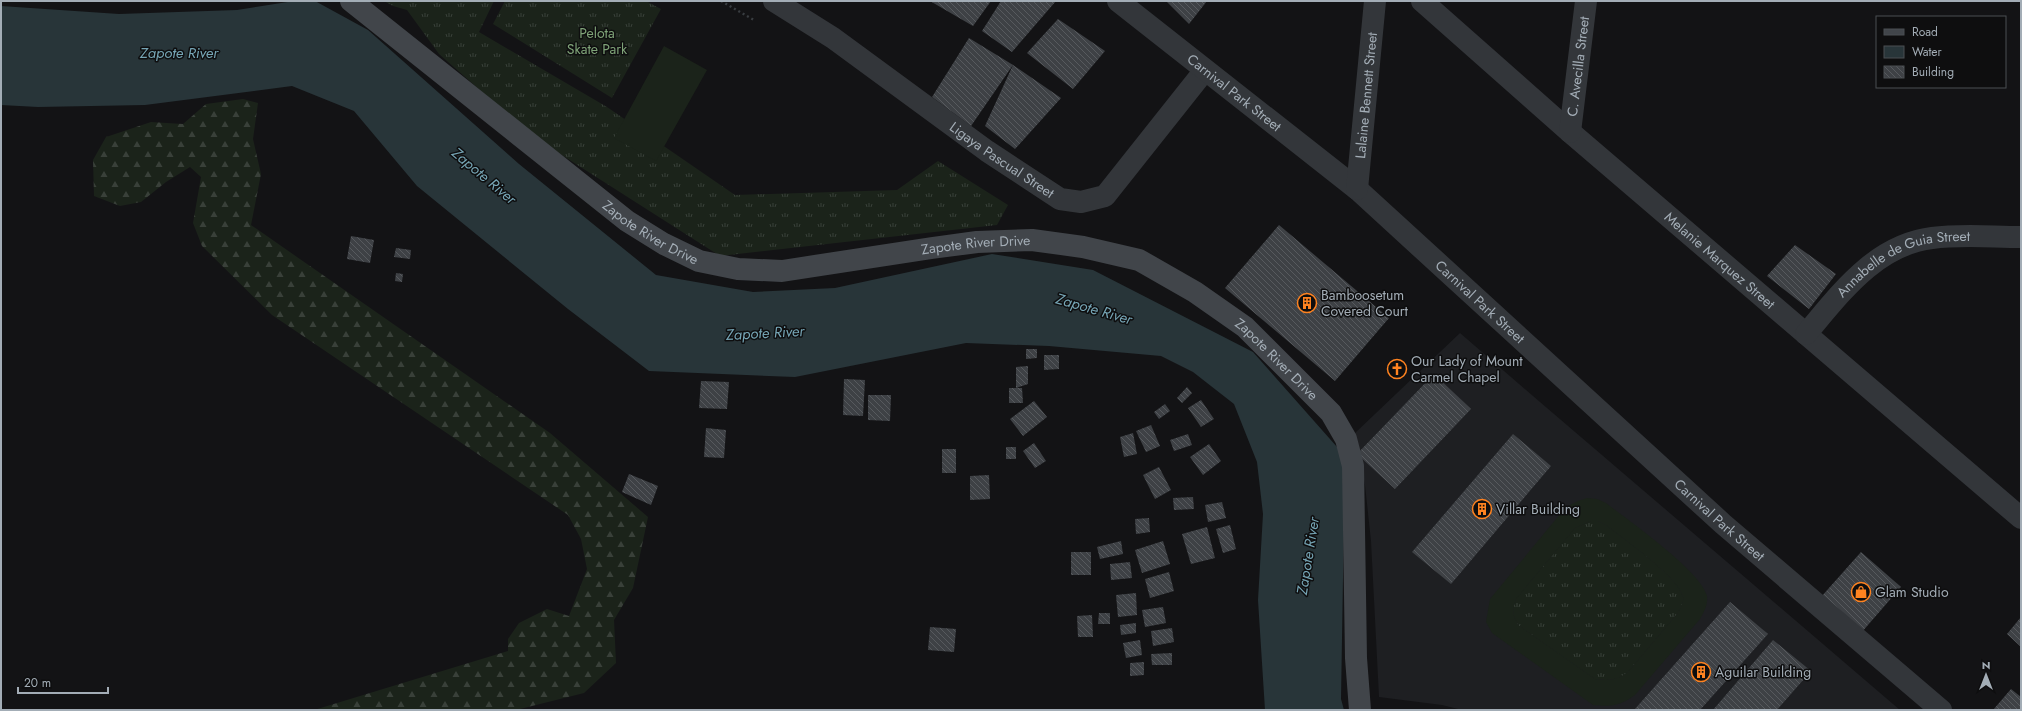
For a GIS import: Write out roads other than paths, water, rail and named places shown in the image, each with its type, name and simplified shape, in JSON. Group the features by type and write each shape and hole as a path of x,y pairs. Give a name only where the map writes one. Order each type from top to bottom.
{"main road":[{"name":"Zapote River Drive","path":"351,1 627,221 664,244 699,261 738,269 782,271 977,242 1032,240 1083,246 1139,260 1195,292 1245,327 1331,413 1346,439 1353,466 1356,687 1360,710"}],"street":[{"name":"Ligaya Pascual Street","path":"774,1 833,38 987,151 1060,199 1082,202 1105,196 1206,70"},
{"name":"Carnival Park Street","path":"1118,1 1358,189 1723,524 1941,710"},
{"name":"Lalaine Bennett Street","path":"1358,189 1375,1"},
{"name":"Melanie Marquez Street","path":"1422,1 1570,132 2021,518"},
{"name":"C. Avecilla Street","path":"1570,132 1586,1"},
{"name":"Annabelle de Guia Street","path":"1806,334 1852,281 1874,262 1900,247 1931,238 1964,236 2021,237"}],"water":[{"name":"Zapote River","path":"294,1 315,1 368,30 519,164 656,275 753,292 835,288 992,254 1093,270 1253,352 1345,456 1341,699 1344,710 1265,710 1258,600 1263,514 1257,462 1234,404 1193,372 1161,356 1049,346 966,343 795,377 649,371 568,309 417,186 354,111 292,86 145,105 38,107 1,105 1,6 119,14 237,10"}],"place":[{"name":"Bamboosetum Covered Court","path":"1307,303"},
{"name":"Our Lady of Mount Carmel Chapel","path":"1397,369"},
{"name":"Villar Building","path":"1482,509"},
{"name":"Glam Studio","path":"1861,592"},
{"name":"Aguilar Building","path":"1701,672"}],"park label":[{"name":"Pelota Skate Park","path":"597,42"}]}
